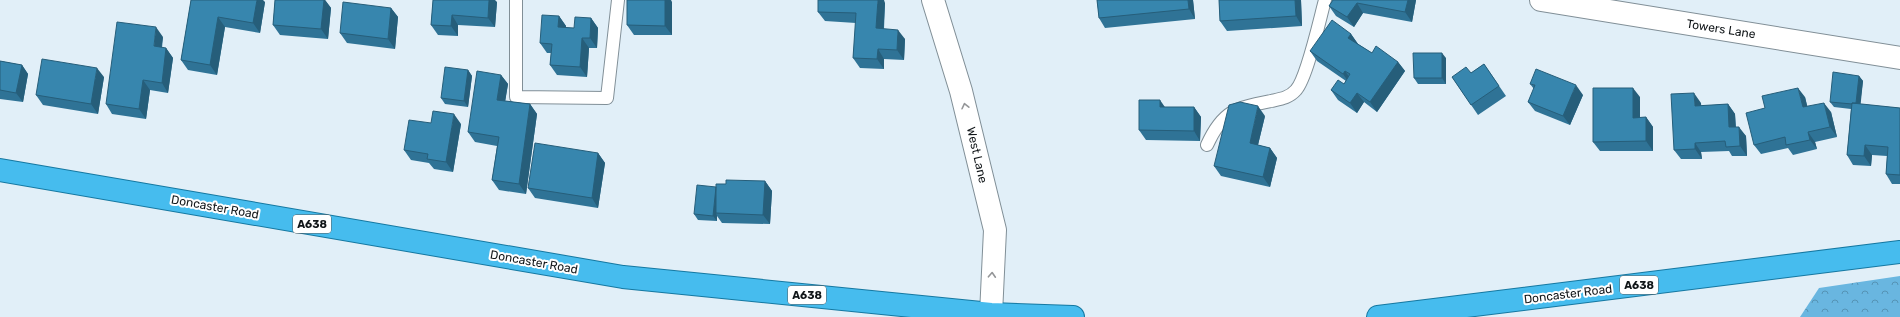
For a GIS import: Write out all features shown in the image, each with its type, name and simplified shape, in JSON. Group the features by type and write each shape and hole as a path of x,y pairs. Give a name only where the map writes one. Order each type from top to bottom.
{"highway":[{"name":"Doncaster Road","path":"0,170 623,277 991,314 1073,317"},
{"name":"Doncaster Road","path":"1378,317 1900,252"}],"street":[{"name":"West Lane","path":"932,0 961,91 995,230 991,314"},
{"name":"Towers Lane","path":"1541,0 1900,58"}],"lane":[{"path":"516,0 516,96 607,98 618,0"},
{"path":"1208,146 1221,122 1238,108 1285,98 1296,90 1309,57 1325,0"}],"green space":[{"path":"1900,276 1900,317 1800,317 1819,288"}],"building":[{"path":"191,0 257,0 253,23 218,17 210,65 181,60"},
{"path":"275,0 324,0 321,29 273,25"},
{"path":"433,0 489,0 488,18 452,15 451,26 431,25"},
{"path":"627,0 665,0 665,26 627,25"},
{"path":"818,0 878,0 876,28 898,30 897,50 878,49 877,59 853,58 856,13 818,12"},
{"path":"1097,0 1188,0 1189,9 1099,18"},
{"path":"1219,0 1295,0 1296,16 1220,21"},
{"path":"1333,0 1408,0 1405,12 1357,3 1347,17 1329,6"},
{"path":"343,2 391,8 388,39 340,33"},
{"path":"542,15 559,16 558,27 574,28 575,17 591,18 590,38 582,38 580,67 550,65 552,44 540,43"},
{"path":"1332,20 1351,34 1348,38 1372,53 1376,46 1398,62 1370,102 1357,93 1350,103 1331,90 1338,80 1344,84 1350,74 1345,71 1343,74 1310,51"},
{"path":"117,22 156,27 154,46 166,48 162,83 143,80 139,109 106,104"},
{"path":"1413,53 1442,53 1442,78 1414,78"},
{"path":"42,59 97,68 91,104 36,95"},
{"path":"0,61 22,65 16,93 0,90"},
{"path":"1484,64 1499,86 1471,105 1452,77 1466,67 1471,73"},
{"path":"445,67 468,70 464,101 441,98"},
{"path":"1536,69 1576,85 1563,116 1528,102 1535,85 1530,84"},
{"path":"477,71 501,75 497,100 530,104 519,184 492,180 499,137 468,132"},
{"path":"1833,72 1859,76 1856,103 1830,102"},
{"path":"1593,88 1633,88 1633,118 1646,117 1646,141 1593,142"},
{"path":"1798,88 1803,107 1824,103 1830,127 1808,132 1810,140 1786,145 1785,137 1754,145 1746,113 1765,108 1762,96"},
{"path":"1694,93 1695,106 1728,104 1729,127 1739,127 1740,146 1726,147 1725,141 1695,143 1695,149 1674,150 1671,94"},
{"path":"1139,100 1160,100 1160,107 1194,107 1194,131 1139,130"},
{"path":"1240,102 1258,106 1250,143 1270,148 1263,177 1214,166 1229,105"},
{"path":"1852,103 1900,108 1900,175 1886,174 1888,147 1865,145 1864,156 1847,155"},
{"path":"433,111 454,114 446,162 427,159 428,154 404,150 409,120 431,123"},
{"path":"535,143 598,153 592,198 528,188"},
{"path":"726,180 765,181 763,215 716,213 716,184 726,184"},
{"path":"697,185 716,187 713,216 694,214"}]}
